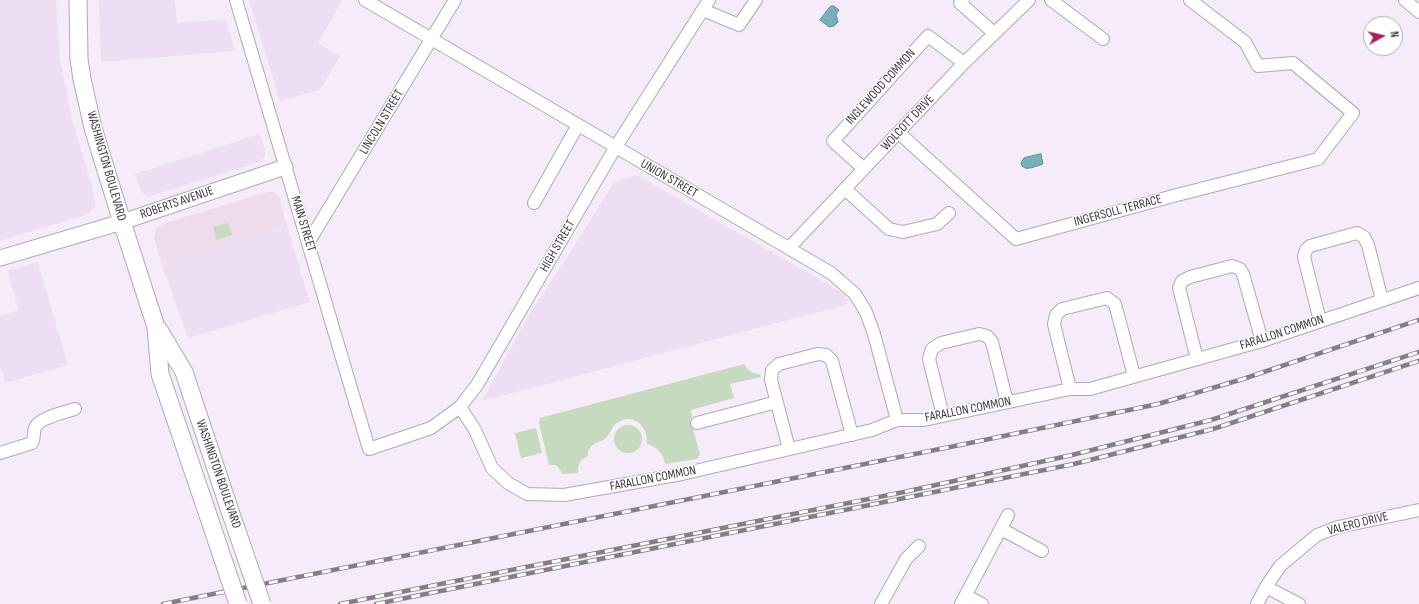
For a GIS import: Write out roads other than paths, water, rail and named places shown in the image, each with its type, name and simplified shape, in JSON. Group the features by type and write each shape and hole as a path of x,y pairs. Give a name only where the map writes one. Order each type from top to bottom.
{"main road":[{"name":"WASHINGTON BOULEVARD","path":"78,0 79,59 93,128 156,327 160,374 238,604"},
{"name":"WASHINGTON BOULEVARD","path":"156,327 184,372 262,604"}],"street":[{"name":"MAIN STREET","path":"236,0 370,449"},
{"name":"UNION STREET","path":"365,0 831,273 855,294 866,312 874,334 897,420"},
{"name":"LINCOLN STREET","path":"308,243 455,0"},
{"path":"706,5 739,25 756,0"},
{"path":"963,0 960,3 994,33"},
{"name":"WOLCOTT DRIVE","path":"789,248 964,63 1029,0"},
{"path":"1051,0 1103,39"},
{"name":"INGERSOLL TERRACE","path":"899,132 1016,239 1176,195 1318,160 1353,113 1293,63 1258,66 1245,42 1190,0"},
{"path":"1405,0 1419,12"},
{"name":"HIGH STREET","path":"370,449 431,428 460,407 477,385 616,148 706,5"},
{"name":"INGLEWOOD COMMON","path":"864,169 833,141 928,36 964,63"},
{"path":"534,202 578,125"},
{"name":"ROBERTS AVENUE","path":"0,258 122,222 285,167"},
{"path":"845,189 889,229 902,232 937,224 949,213"},
{"path":"1320,321 1304,257 1306,250 1310,246 1357,233 1364,237 1368,245 1382,300"},
{"path":"1197,359 1179,288 1182,281 1190,277 1232,266 1240,269 1243,274 1262,341"},
{"name":"FARALLON COMMON","path":"460,407 474,430 492,468 508,483 527,494 564,495 682,474 872,430 897,420 924,420 1070,389 1090,389 1262,341 1419,288"},
{"path":"1070,389 1054,324 1056,315 1062,309 1106,298 1115,304 1134,376"},
{"path":"943,416 929,359 932,349 941,343 979,334 987,336 992,342 1007,402"},
{"path":"789,449 771,380 772,370 779,364 818,354 826,355 832,361 852,435"},
{"path":"697,423 777,402"},
{"path":"0,453 32,444 35,438 35,426 40,422 75,409"},
{"name":"VALERO DRIVE","path":"1256,604 1280,566 1317,536 1338,527 1419,510"},
{"path":"982,604 964,600 1008,515"},
{"path":"1001,529 1042,551"},
{"path":"881,604 906,559 919,546"},
{"path":"1266,587 1299,604"}],"water":[{"path":"831,6 834,6 839,10 836,14 838,22 834,26 829,27 820,20"},
{"path":"1041,154 1043,164 1030,168 1024,168 1022,166 1021,163 1024,158"}],"railway":[{"path":"163,604 1158,404 1243,379 1419,320"},
{"path":"340,604 904,492 1072,455 1211,420 1419,352"},
{"path":"376,604 1074,464 1213,429 1419,361"}]}
